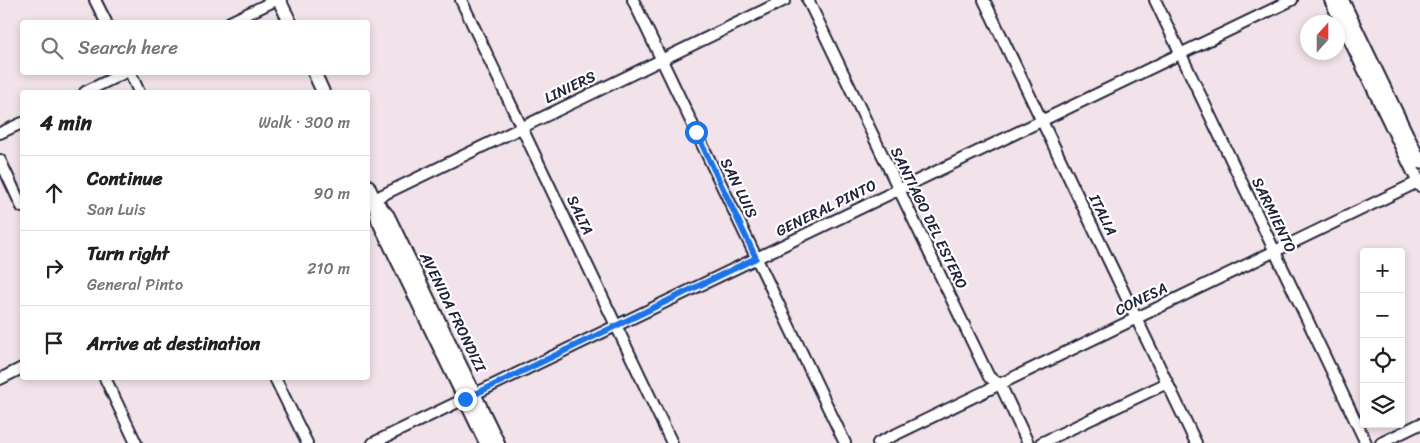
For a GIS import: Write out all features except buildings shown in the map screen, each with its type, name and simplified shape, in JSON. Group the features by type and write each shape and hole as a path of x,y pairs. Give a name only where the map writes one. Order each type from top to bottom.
{"street":[{"path":"95,0 105,20"},
{"path":"234,20 278,0 289,20"},
{"name":"SALTA","path":"461,0 672,443"},
{"name":"SAN LUIS","path":"633,0 845,443"},
{"name":"LINIERS","path":"371,200 785,0"},
{"name":"SANTIAGO DEL ESTERO","path":"808,0 989,377 1000,384 1028,443"},
{"name":"ITALIA","path":"984,0 1196,443"},
{"name":"SARMIENTO","path":"1155,0 1366,443"},
{"name":"GENERAL PINTO","path":"373,443 1292,0"},
{"path":"1331,0 1419,183"},
{"path":"1342,0 1420,162"},
{"path":"89,90 122,75"},
{"path":"130,75 138,90"},
{"path":"315,75 322,90"},
{"path":"0,133 20,123"},
{"path":"0,160 20,203"},
{"name":"CONESA","path":"878,443 1419,183"},
{"name":"AVENIDA FRONDIZI","path":"371,200 378,220 469,397 498,443"},
{"path":"0,379 20,369"},
{"path":"106,380 136,443"},
{"path":"276,380 307,443"},
{"path":"1041,443 1167,383"},
{"name":"AVENIDA FRONDIZI","path":"469,397 486,443"},
{"path":"1381,443 1420,424"}],"route":[{"path":"465,399 756,258 696,132"}]}
